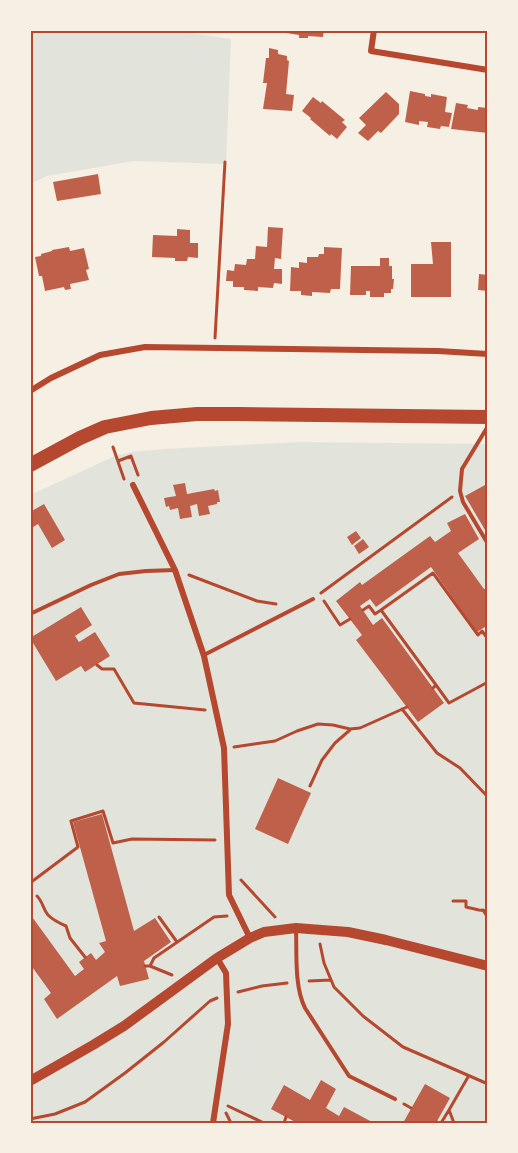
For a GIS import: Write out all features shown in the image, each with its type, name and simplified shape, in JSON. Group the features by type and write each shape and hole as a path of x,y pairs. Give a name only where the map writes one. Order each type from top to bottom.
{"highway":[{"path":"30,465 105,427 151,417 238,414 488,417"}],"street":[{"path":"374,30 371,51 488,70"},
{"path":"30,392 51,378 100,355 146,347 438,351 488,354"},
{"path":"133,486 175,570 204,656 224,748 229,895 250,938"},
{"path":"30,1081 124,1026 217,958 264,932 296,928 358,934 488,966"},
{"path":"213,1123 228,1024 226,973 217,958"}],"lane":[{"path":"488,426 462,469 460,491 463,502 488,544"},
{"path":"30,614 119,574 175,570"},
{"path":"204,656 313,599"},
{"path":"296,928 298,981 304,1008 349,1076 395,1099"}],"path":[{"path":"214,348 225,162"},
{"path":"112,447 127,487 141,483 131,456 118,460"},
{"path":"350,619 340,625 319,595 460,491"},
{"path":"175,570 257,601 277,605"},
{"path":"488,639 482,631 478,635 432,573 381,610 449,704 488,682"},
{"path":"363,610 371,604 375,614 381,610"},
{"path":"97,665 102,669 114,669 134,703 216,711"},
{"path":"224,748 274,741 297,730 318,724 350,729 360,728 406,707"},
{"path":"402,709 436,753 460,768 488,797"},
{"path":"309,786 322,760 350,729"},
{"path":"30,883 78,847 71,821 103,811 112,843 132,839 227,840"},
{"path":"228,865 276,918 278,930"},
{"path":"37,896 46,913 66,926 70,938 85,957"},
{"path":"453,901 466,901 466,907 486,911 488,918"},
{"path":"166,973 148,966 153,957 214,917 238,914"},
{"path":"159,917 177,942"},
{"path":"319,942 324,963 334,987 363,1016 403,1047 488,1084"},
{"path":"30,1119 54,1114 85,1102 164,1042 210,1001 262,986 298,981 332,980"},
{"path":"439,1123 468,1076"},
{"path":"216,1100 264,1123"},
{"path":"449,1110 454,1123"},
{"path":"284,1123 286,1117"}],"shaded area":[{"path":"30,30 182,30 231,39 226,164 134,161 47,176 30,184"},
{"path":"300,442 488,444 488,1123 30,1123 30,495 115,456 132,452"}],"building":[{"path":"286,30 324,30 323,37 299,38 299,35 286,33"},
{"path":"269,48 278,50 278,54 287,56 289,61 286,94 294,95 292,111 263,109 267,83 263,83"},
{"path":"410,91 431,97 431,94 447,97 445,112 452,113 449,127 441,126 440,129 427,127 428,122 419,121 419,125 405,122"},
{"path":"386,92 399,104 399,114 381,133 378,131 368,141 358,133 366,125 359,118"},
{"path":"313,97 321,103 322,101 345,120 342,122 347,127 337,139 331,134 330,136 302,111"},
{"path":"456,103 478,110 478,107 488,108 488,133 451,129"},
{"path":"98,174 101,194 57,201 53,182"},
{"path":"268,227 283,228 281,259 275,258 274,269 282,269 282,284 274,283 273,288 258,287 258,291 233,287 233,281 226,281 227,270 234,271 235,264 246,265 247,259 255,259 256,246 267,247"},
{"path":"177,229 190,230 190,243 198,243 198,258 188,257 187,261 175,261 175,258 152,257 153,235 177,236"},
{"path":"431,242 451,242 451,297 411,297 411,264 433,264"},
{"path":"69,247 70,251 84,248 89,280 70,284 71,289 65,290 64,287 45,291 35,257 52,250"},
{"path":"324,247 342,248 340,289 331,289 330,293 312,292 312,296 301,295 301,291 290,291 291,267 299,268 299,262 307,263 307,257 318,257 319,254 324,254"},
{"path":"380,258 389,258 389,266 392,266 392,279 394,279 391,293 384,293 384,297 370,297 370,291 366,291 366,295 350,295 351,266 380,266"},
{"path":"479,274 488,275 488,291 478,290"},
{"path":"185,483 187,494 218,490 220,502 208,506 210,514 199,516 197,504 190,506 192,517 180,519 178,508 170,510 169,506 166,507 164,498 176,496 173,485"},
{"path":"485,485 488,489 488,535 465,496"},
{"path":"44,504 65,540 52,548 38,524 30,529 30,512"},
{"path":"465,514 479,539 458,553 484,589 488,588 488,625 477,632 431,567 376,607 370,599 360,606 373,625 382,618 444,703 418,722 356,640 362,635 336,601 360,582 362,585 430,536 435,542 451,531 447,523"},
{"path":"356,531 361,538 352,545 347,537"},
{"path":"363,539 369,547 359,554 354,546"},
{"path":"81,607 92,625 75,636 79,642 95,632 110,656 85,672 81,666 56,681 30,638"},
{"path":"278,778 311,793 288,844 255,829"},
{"path":"102,814 134,931 155,918 171,942 144,961 149,979 120,986 117,976 57,1019 44,999 51,993 30,964 30,914 75,976 84,969 79,962 91,953 96,960 105,952 99,943 106,941 73,822"},
{"path":"321,1080 336,1089 326,1108 339,1116 344,1107 374,1123 297,1123 271,1109 284,1085 310,1100"},
{"path":"425,1084 450,1098 436,1123 403,1123"}]}
